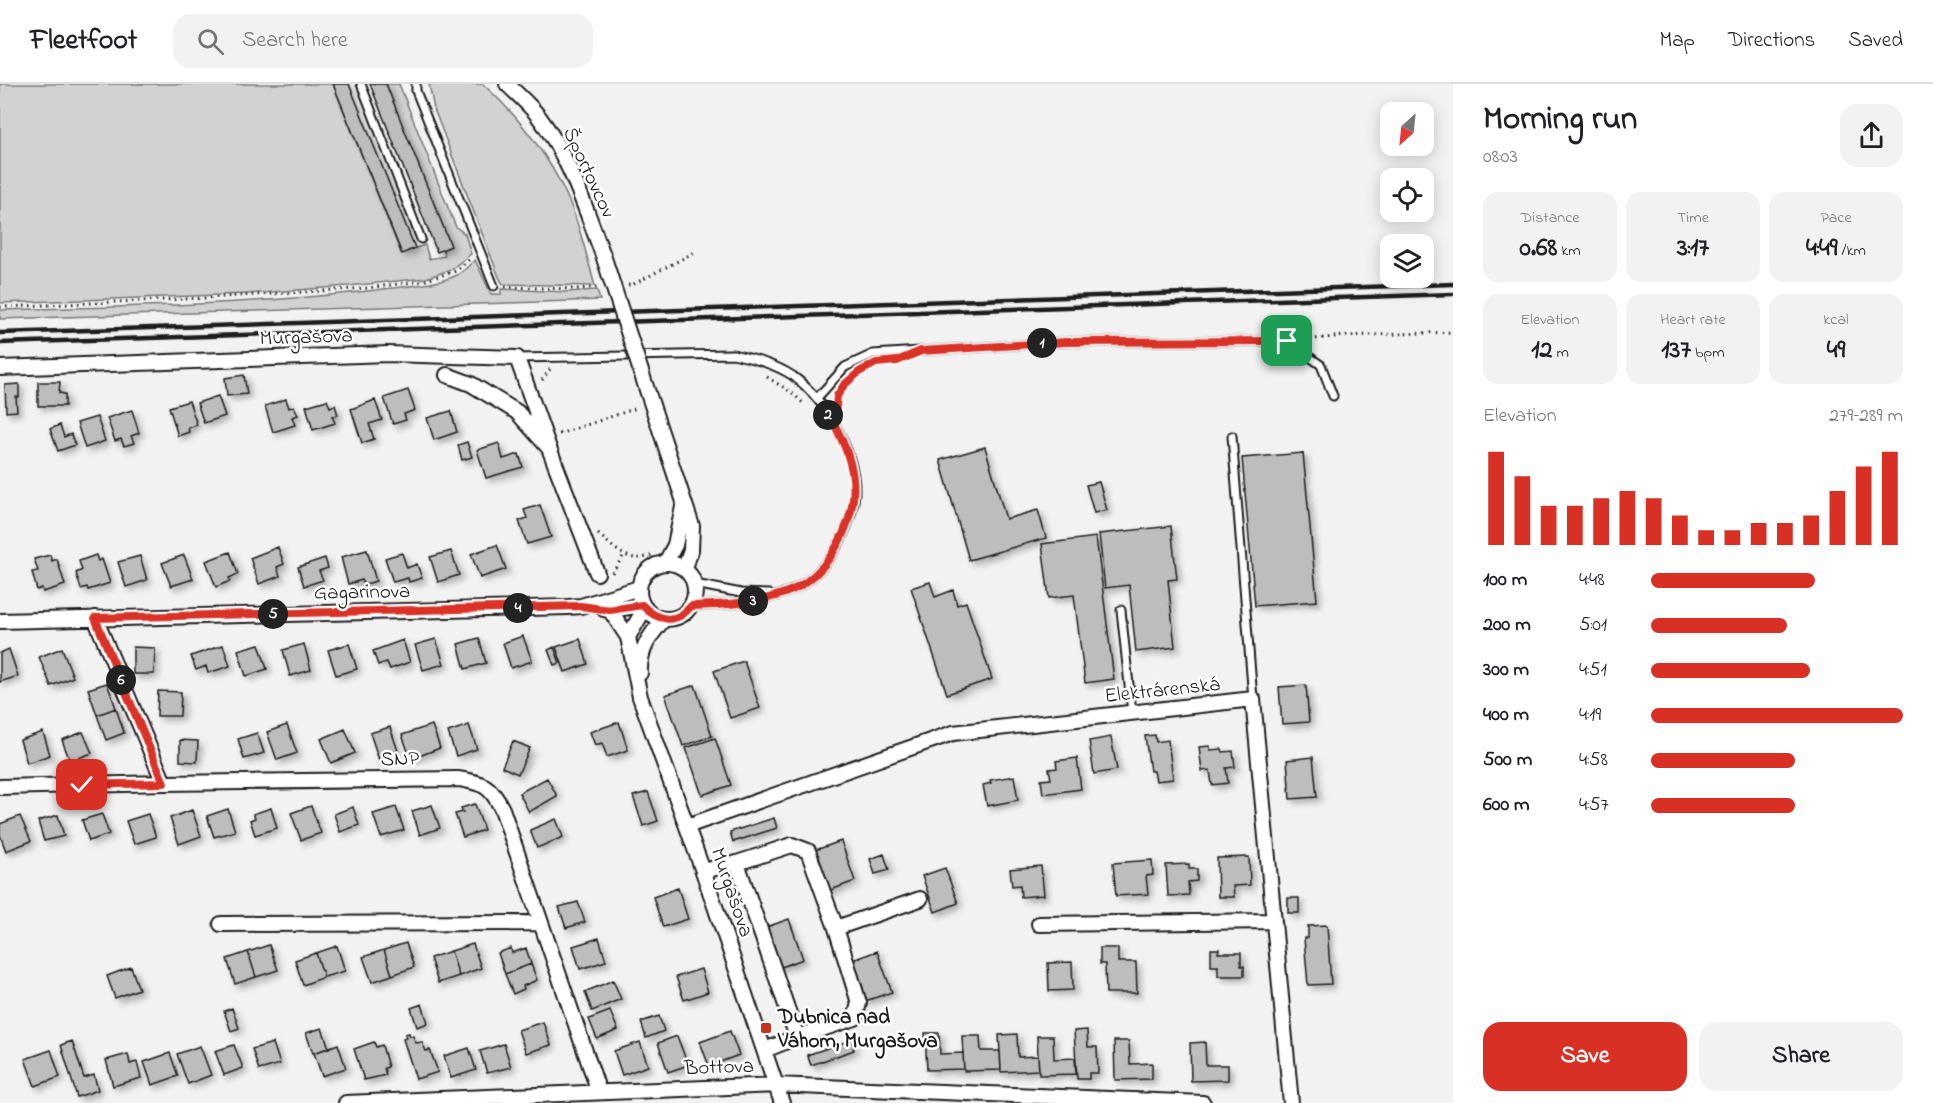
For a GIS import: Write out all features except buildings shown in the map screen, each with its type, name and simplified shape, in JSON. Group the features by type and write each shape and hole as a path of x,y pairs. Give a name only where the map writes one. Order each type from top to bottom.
{"street":[{"name":"Športovcov","path":"507,84 538,116 563,154 603,255 643,397 692,526 691,550 685,568"},
{"name":"Murgašova","path":"0,368 388,354 517,358"},
{"path":"517,358 597,573"},
{"path":"447,375 471,384 516,412 549,448"},
{"path":"664,556 685,568 695,584 696,592 691,606 680,617 664,619 656,617 644,607 639,588 641,580 651,567 675,545 684,500"},
{"name":"Gagarinova","path":"581,606 639,588"},
{"name":"Gagarinova","path":"0,621 581,606 610,610 644,607"},
{"path":"628,637 644,607"},
{"name":"Murgašova","path":"610,610 628,637 640,697 703,871 782,1103"},
{"path":"95,618 164,783"},
{"name":"Murgašova","path":"640,697 639,662 651,634 664,619"},
{"path":"1253,699 1291,1103"},
{"name":"Elektrárenská","path":"687,826 952,733 1253,699"},
{"name":"SNP","path":"0,787 459,778 477,783 493,792 502,809 599,1092"},
{"path":"703,871 737,863 792,845 808,851 836,928 859,1003 855,1018 765,1050"},
{"path":"737,863 797,1037"},
{"path":"836,928 920,899"},
{"path":"1039,924 1273,921"},
{"path":"221,924 541,923"},
{"name":"Bottova","path":"346,1103 776,1085 1203,1103"}],"lane":[{"path":"361,84 421,238"},
{"path":"415,86 494,286"},
{"path":"817,398 845,367 873,354 1067,342 1287,341 1321,365 1333,396"},
{"path":"517,358 733,354 764,361 792,376 817,398 842,438 853,473 854,501 847,529 829,561 805,583 778,595 734,605 691,606"},
{"path":"1232,436 1253,699"},
{"path":"695,584 741,593 778,595"},
{"path":"1121,610 1132,713"}],"path":[{"path":"0,306 207,298 368,288 423,281 456,271 480,250"},
{"path":"1287,341 1345,336 1453,332"},
{"path":"540,386 548,369 555,366"},
{"path":"762,375 791,392 806,405"},
{"path":"555,425 559,434 640,407 643,397"},
{"path":"599,544 596,533 624,555 633,559 664,556"}],"shaded area":[{"path":"0,84 333,84 401,253 425,245 429,259 445,256 386,84 399,84 456,227 465,234 471,254 450,270 426,278 247,294 0,303"},
{"path":"429,84 483,84 524,127 546,158 565,193 579,229 595,286 503,284 434,109"},
{"path":"475,260 491,294 501,294 501,289 567,292 597,290 600,300 0,319 0,310 236,302 407,287 449,278 459,274"}],"railway":[{"path":"0,333 1453,284"},
{"path":"0,343 1453,294"}],"place":[{"name":"Dubnica nad Váhom, Murgašova","path":"766,1028"}],"route":[{"path":"82,785 164,783 95,618 581,606 610,610 642,605 656,617 672,619 680,617 691,606 734,605 778,595 805,583 829,561 847,529 854,501 853,473 842,438 827,411 836,407 837,396 844,385 859,372 876,363 897,361 921,351 1067,342 1287,341"}]}
